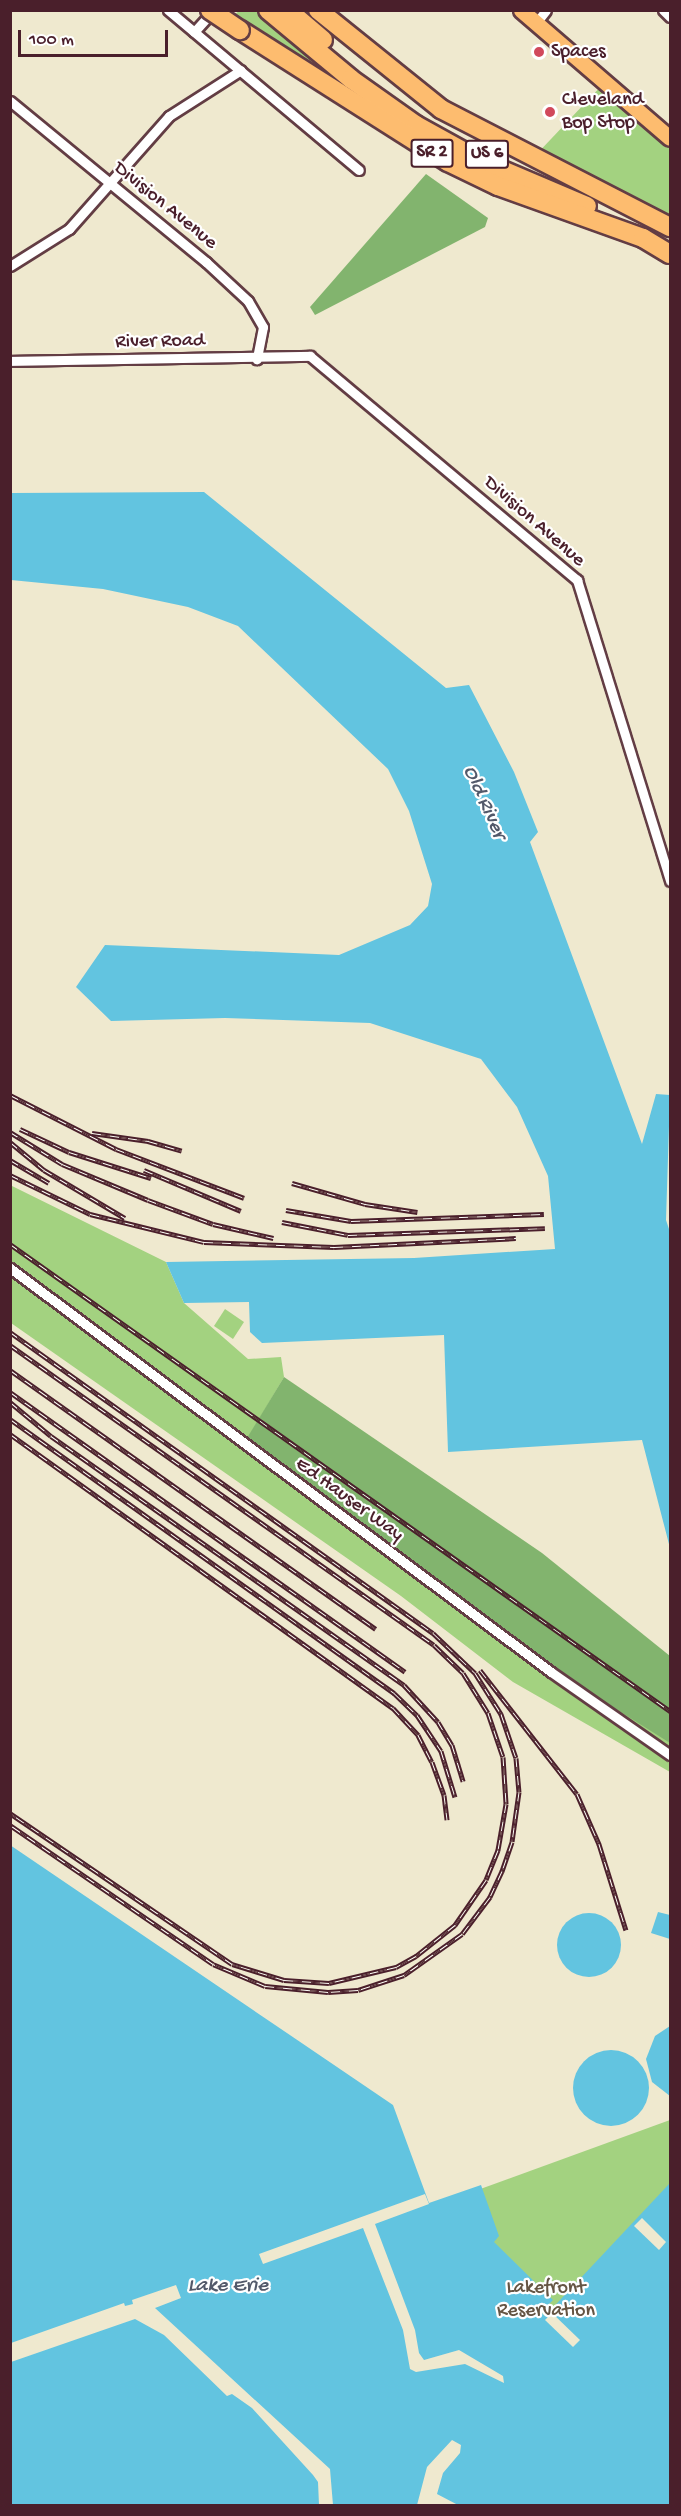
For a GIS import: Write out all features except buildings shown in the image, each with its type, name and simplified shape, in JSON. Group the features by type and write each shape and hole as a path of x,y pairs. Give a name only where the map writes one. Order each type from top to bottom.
{"highway":[{"name":"SR 2","path":"212,10 455,166 515,193 643,238"},
{"name":"US 6","path":"268,10 351,79 416,125 482,161 585,206 670,254"},
{"name":"US 6","path":"288,10 381,89 446,133 543,178 605,193 670,227"},
{"name":"SR 2","path":"318,10 441,109 605,193"}],"main road":[{"path":"521,10 670,138"}],"street":[{"path":"168,10 359,170"},
{"path":"194,32 212,10"},
{"path":"536,23 546,10"},
{"path":"663,10 670,17"},
{"path":"10,266 69,229 169,116 241,70"},
{"name":"Division Avenue","path":"10,101 206,262 248,301 263,327 257,359"},
{"name":"Division Avenue","path":"310,356 577,580 668,862 670,880"},
{"name":"River Road","path":"10,361 257,359 310,356"},
{"name":"Ed Hauser Way","path":"10,1268 551,1672 670,1755"}],"green space":[{"path":"239,11 257,11 358,95 234,15"},
{"path":"605,82 670,138 670,227 533,158"},
{"path":"426,174 488,218 485,227 315,315 310,307"},
{"path":"10,1185 166,1262 184,1303 248,1359 281,1357 284,1377 248,1438 581,1687 662,1735 670,1743 670,1772 513,1682 401,1596 11,1323"},
{"path":"225,1309 244,1322 233,1339 214,1326"},
{"path":"284,1377 542,1553 670,1656 670,1743 581,1687 247,1438"},
{"name":"Lakefront Reservation","path":"670,2120 670,2505 382,2506 384,2224"}],"water":[{"name":"Old River","path":"204,492 446,688 469,685 514,772 538,832 530,842 642,1144 656,1094 670,1095 666,1220 670,1232 670,1548 642,1440 448,1452 444,1335 262,1343 250,1332 249,1302 184,1303 166,1262 414,1258 555,1249 548,1176 517,1107 481,1059 370,1023 225,1018 111,1021 76,987 105,945 339,955 410,925 428,906 432,884 409,811 388,769 238,626 188,607 103,589 11,580 11,493"},
{"name":"Lake Erie","path":"10,1845 393,2105 429,2203 481,2185 499,2236 494,2242 553,2300 541,2312 545,2316 670,2183 670,2505 11,2505"},
{"path":"658,1912 670,1915 670,1939 651,1933"},
{"path":"583,1913 595,1913 612,1922 619,1933 621,1945 619,1957 612,1968 595,1977 583,1977 571,1972 562,1963 557,1951 557,1939 562,1927 571,1918"},
{"path":"670,2026 670,2096 652,2082 646,2059 655,2036"},
{"path":"611,2050 625,2053 638,2061 646,2074 649,2088 646,2102 638,2115 625,2123 611,2126 597,2123 584,2115 576,2102 573,2088 576,2074 584,2061 597,2053"}],"pier":[{"path":"425,2194 429,2204 375,2224 415,2330 419,2353 424,2360 459,2350 503,2376 504,2383 465,2364 416,2372 410,2369 403,2330 363,2228 263,2264 259,2254"},
{"path":"642,2218 666,2242 659,2250 634,2226"},
{"path":"176,2285 181,2298 155,2308 330,2469 333,2505 319,2505 318,2482 252,2408 232,2394 227,2396 164,2335 135,2319 11,2362 11,2343 124,2303 125,2306 133,2304 132,2300"},
{"path":"552,2313 580,2340 573,2347 545,2320"},
{"path":"452,2440 461,2445 460,2453 443,2473 437,2494 458,2505 417,2505 427,2467"}],"railway":[{"path":"10,1095 116,1149 244,1198"},
{"path":"20,1129 69,1152 151,1178"},
{"path":"10,1132 62,1164 148,1200 213,1224 273,1238"},
{"path":"92,1133 148,1141 182,1151"},
{"path":"10,1142 44,1170 125,1218"},
{"path":"10,1160 49,1183"},
{"path":"144,1170 241,1211"},
{"path":"10,1175 90,1214 204,1242 334,1247 516,1238"},
{"path":"292,1183 365,1204 417,1212"},
{"path":"286,1210 351,1221 544,1214"},
{"path":"282,1222 348,1235 545,1228"},
{"path":"10,1244 670,1711"},
{"path":"10,1332 433,1633 475,1673 501,1714 516,1758 519,1792 512,1842 502,1871 490,1897 462,1934 404,1975 358,1990 328,1992 265,1986 213,1964 10,1825"},
{"path":"10,1345 434,1645 463,1673 488,1713 503,1757 506,1804 498,1850 486,1880 455,1925 416,1956 396,1967 329,1983 284,1980 232,1964 10,1813"},
{"path":"10,1370 376,1629"},
{"path":"10,1392 405,1672"},
{"path":"10,1402 51,1436 404,1685 438,1722 452,1745 463,1781"},
{"path":"10,1419 394,1693 417,1715 441,1751 455,1797"},
{"path":"10,1434 393,1708 418,1735 432,1762 444,1795 447,1820"},
{"path":"480,1670 577,1794 599,1844 626,1930"}],"place":[{"name":"Spaces","path":"539,52"},
{"name":"Cleveland Bop Stop","path":"550,112"}]}
